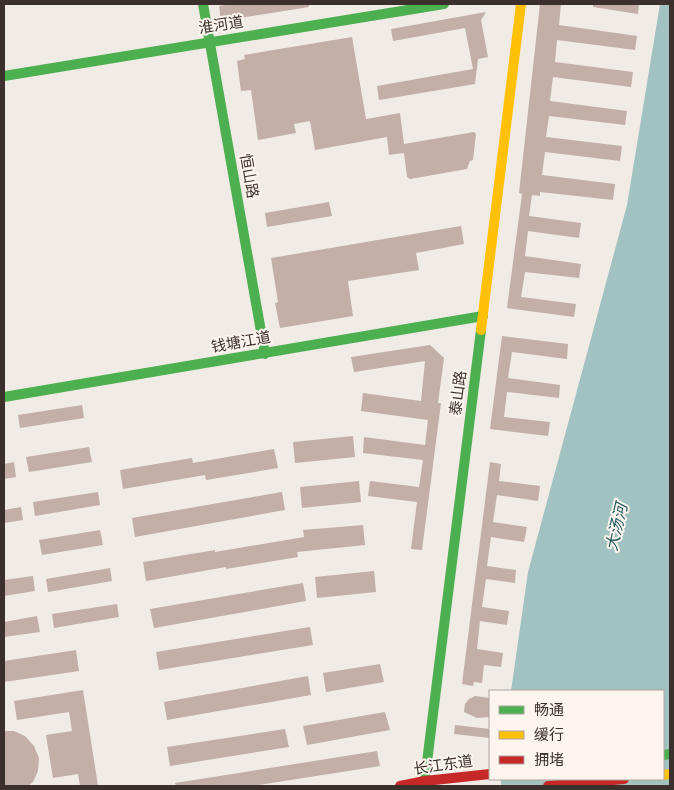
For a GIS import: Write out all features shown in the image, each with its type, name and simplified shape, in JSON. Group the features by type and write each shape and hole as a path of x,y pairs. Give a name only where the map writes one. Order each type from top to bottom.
{"street":[{"name":"恒山路","path":"203,4 265,354"},
{"name":"淮河道","path":"4,76 444,4"},
{"name":"泰山路","path":"425,785 521,4"},
{"name":"钱塘江道","path":"4,397 483,316"},
{"name":"长江东道","path":"400,786 425,785 489,774"},
{"path":"548,786 613,780"}],"water":[{"name":"大汤河","path":"660,4 670,4 670,786 501,786 501,780 664,780 664,690 511,690 528,572 627,205"}],"building":[{"path":"233,4 309,4 309,7 221,21 219,6"},
{"path":"540,4 561,4 559,25 637,36 635,50 557,40 555,62 633,72 631,87 553,77 550,101 627,111 625,125 549,116 546,137 622,146 620,161 545,152 542,175 615,184 613,200 540,192 540,196 532,195 529,216 581,223 579,238 528,231 525,256 581,264 579,278 525,272 521,297 576,304 574,317 507,308 522,194 519,193"},
{"path":"593,4 639,4 638,14 593,7"},
{"path":"486,12 481,20 488,57 478,59 475,84 379,100 377,86 473,69 465,28 393,41 391,29"},
{"path":"352,37 366,119 400,113 404,144 474,132 476,134 473,160 470,161 467,169 410,179 407,177 404,153 389,155 387,137 315,150 310,121 294,124 296,133 258,140 251,90 241,91 237,61 245,59 244,55"},
{"path":"329,202 332,216 267,227 265,213"},
{"path":"461,226 464,244 416,253 419,270 348,281 353,316 280,328 275,303 278,302 271,258"},
{"path":"502,336 568,344 567,359 512,352 508,378 560,385 559,398 507,392 504,417 550,422 548,436 490,429"},
{"path":"430,345 444,358 438,403 441,403 422,550 411,549 417,502 368,496 370,481 419,487 423,460 363,453 364,437 425,445 428,420 361,411 363,393 421,401 425,361 354,372 351,357"},
{"path":"82,405 84,418 20,428 18,415"},
{"path":"353,436 355,457 295,463 293,442"},
{"path":"89,447 92,462 29,472 26,457"},
{"path":"274,449 278,468 206,480 205,475 123,489 120,470 192,458 193,463"},
{"path":"14,462 16,477 4,479 4,464"},
{"path":"490,462 501,464 499,481 540,486 538,501 497,495 493,522 527,527 524,542 491,537 487,566 516,570 515,583 486,579 482,607 509,611 507,625 480,621 477,649 503,653 501,667 484,665 482,683 474,682 473,686 462,684"},
{"path":"359,481 361,502 302,508 300,487"},
{"path":"98,492 100,505 35,516 33,502"},
{"path":"282,492 285,510 135,537 132,518"},
{"path":"21,507 23,520 4,523 4,510"},
{"path":"363,525 365,545 297,552 298,557 146,581 143,562 304,537 303,530"},
{"path":"100,530 103,545 42,555 39,540"},
{"path":"110,568 112,581 48,592 46,579"},
{"path":"374,571 376,592 317,598 315,577"},
{"path":"33,576 35,591 4,596 4,580"},
{"path":"303,583 306,601 154,628 150,609"},
{"path":"117,604 119,617 54,628 52,614"},
{"path":"37,616 40,632 4,637 4,622"},
{"path":"310,627 313,645 159,670 156,652"},
{"path":"76,650 79,671 4,682 4,661"},
{"path":"380,664 384,682 326,692 323,673"},
{"path":"308,676 311,695 167,720 164,702"},
{"path":"83,690 98,786 80,786 78,774 53,778 46,735 72,731 69,712 17,720 14,701"},
{"path":"475,696 489,698 489,717 477,718 464,712 465,704"},
{"path":"385,712 390,730 307,745 303,726"},
{"path":"455,725 489,729 489,738 454,734"},
{"path":"285,729 289,747 170,766 167,747"},
{"path":"4,731 14,731 25,736 34,746 39,758 38,771 33,782 28,786 4,786"},
{"path":"377,751 380,766 253,786 176,786 175,783"}],"traffic: fast":[{"path":"203,4 265,354"},
{"path":"4,76 444,4"},
{"path":"4,397 483,316"},
{"path":"424,786 481,330"},
{"path":"664,755 670,754"}],"traffic: slow":[{"path":"481,330 521,4"},
{"path":"664,775 670,774"}],"traffic: jam":[{"path":"400,786 425,781 489,774"},
{"path":"548,786 613,780"}]}
